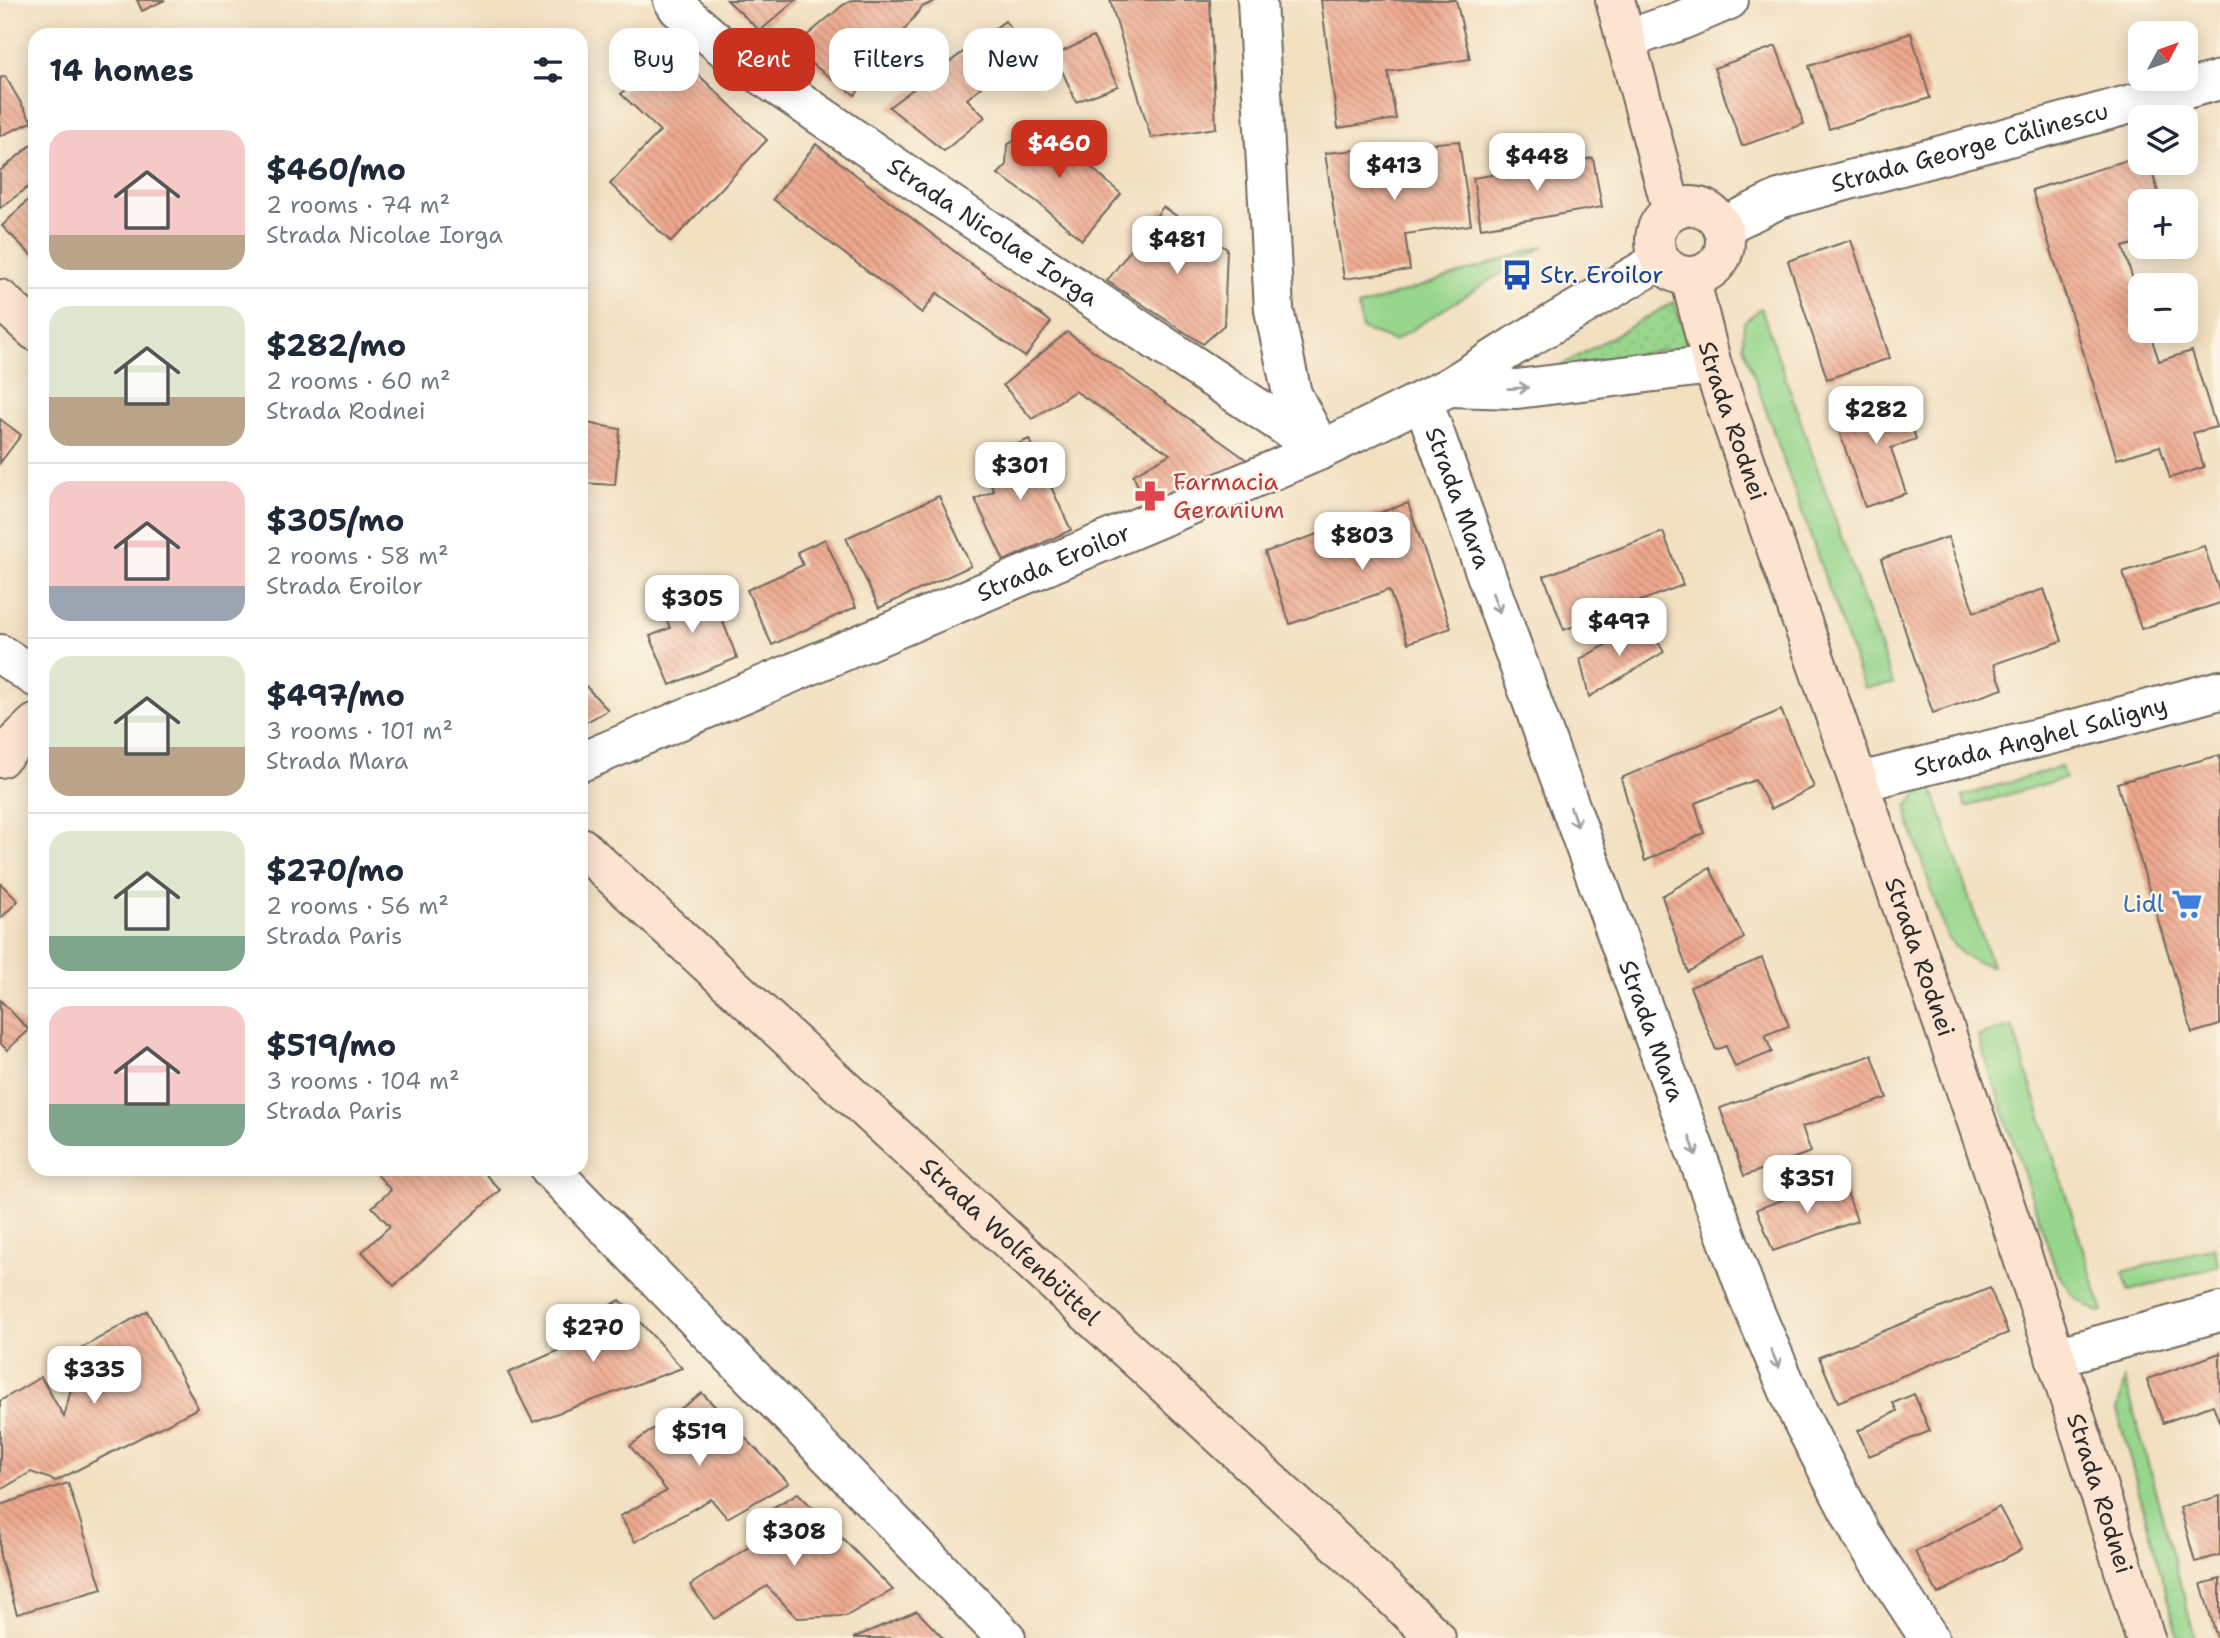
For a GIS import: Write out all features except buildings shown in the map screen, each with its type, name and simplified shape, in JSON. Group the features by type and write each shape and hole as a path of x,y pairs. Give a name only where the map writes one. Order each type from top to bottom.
{"main road":[{"path":"1615,0 1672,211 1695,206 1706,210 1715,217 1725,238 1720,260 1712,269 1702,275 1675,269"},
{"name":"Strada Rodnei","path":"1672,211 1663,218 1658,227 1656,250 1675,269 1712,365 1860,782 2055,1357 2145,1638"},
{"path":"0,299 28,325"},
{"path":"0,758 28,731"},
{"name":"Strada Wolfenbüttel","path":"588,853 1436,1638"}],"street":[{"name":"Strada Nicolae Iorga","path":"673,0 678,8 732,55 941,198 1321,450"},
{"path":"1257,0 1274,310 1292,394 1321,450"},
{"path":"1625,40 1729,0"},
{"name":"Strada George Călinescu","path":"1722,228 1779,200 2220,80"},
{"name":"Strada Eroilor","path":"588,759 1321,450 1436,394 1516,345 1675,269"},
{"path":"1436,394 1517,389 1712,365"},
{"name":"Strada Mara","path":"1436,394 1748,1296 1799,1415 1861,1534 1929,1638"},
{"path":"0,654 28,672"},
{"name":"Strada Anghel Saligny","path":"1860,782 2220,690"},
{"path":"557,1176 1006,1638"},
{"path":"2055,1357 2220,1312"}],"green space":[{"path":"1544,246 1394,341 1362,329 1358,307"},
{"path":"1674,302 1692,352 1662,350 1551,371"},
{"path":"1761,308 1893,684 1864,688 1743,345 1744,322"},
{"path":"2061,767 2065,778 1966,807 1962,796"},
{"path":"1932,787 1992,966 1976,962 1962,954 1947,937 1909,822 1907,806 1918,794"},
{"path":"2012,1026 2103,1312 2099,1313 2072,1295 2056,1270 1978,1036"},
{"path":"2214,1247 2219,1266 2129,1291 2123,1272"},
{"path":"2125,1379 2195,1638 2178,1638 2117,1410"}],"place":[{"name":"Str. Eroilor","path":"1517,275"},
{"name":"Farmacia Geranium","path":"1150,496"},
{"name":"Lidl","path":"2187,904"}]}
